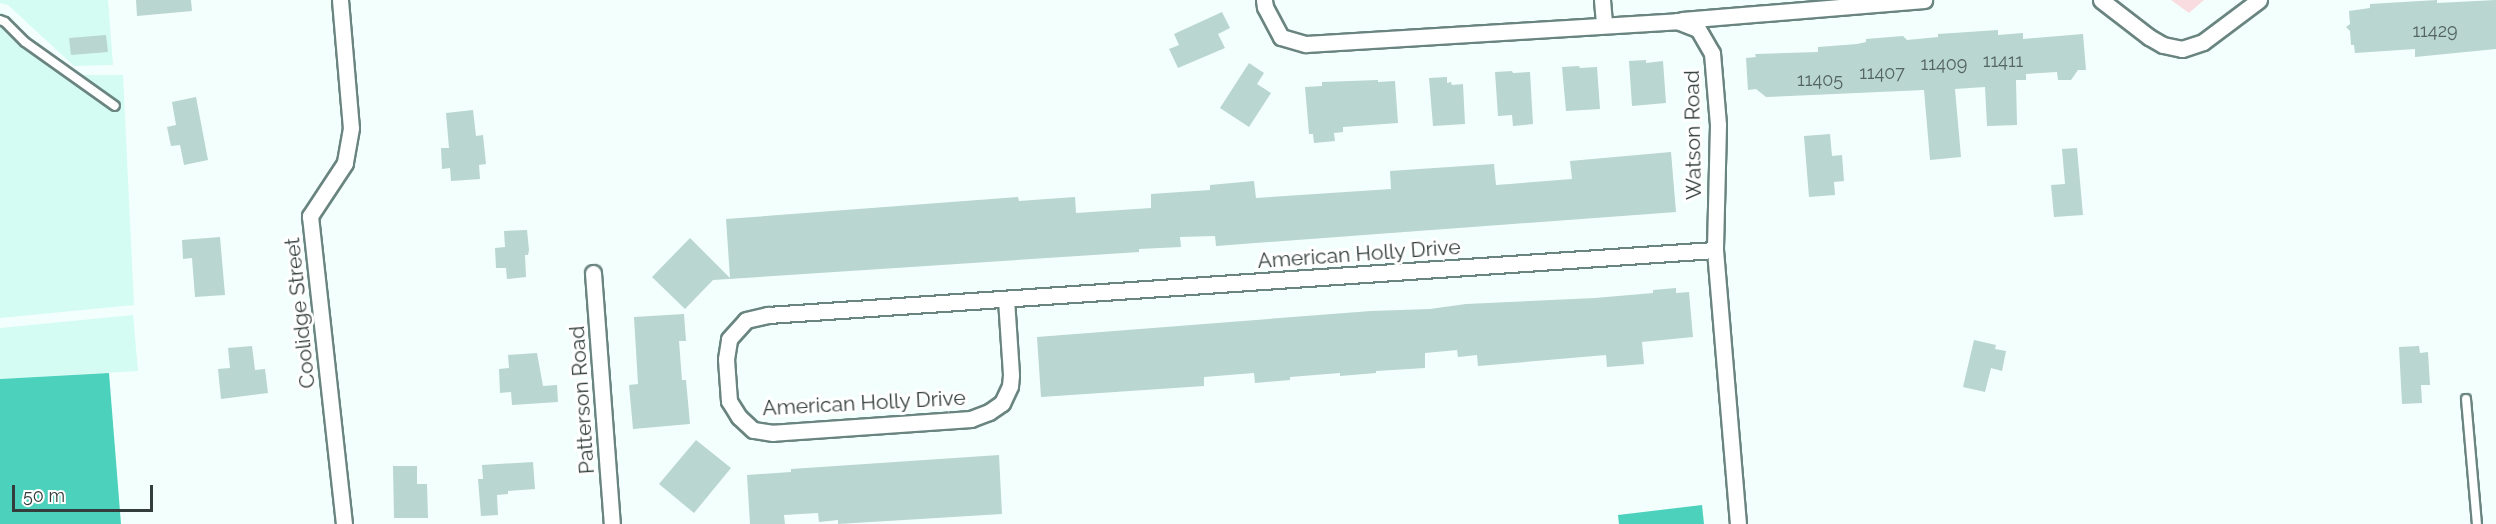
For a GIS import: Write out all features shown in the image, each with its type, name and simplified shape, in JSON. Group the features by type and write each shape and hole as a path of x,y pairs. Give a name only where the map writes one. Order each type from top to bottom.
{"street":[{"name":"Coolidge Street","path":"340,0 351,128 345,163 310,216 344,524"},
{"path":"1264,0 1265,7 1281,37 1306,44 1677,21 1826,4 1924,0"},
{"path":"1602,0 1604,24"},
{"path":"2101,0 2149,37 2163,45 2182,49 2203,42 2259,0"},
{"name":"Watson Road","path":"1677,21 1698,29 1712,53 1718,125 1715,250 1738,524"},
{"name":"American Holly Drive","path":"1006,299 1010,386 1002,403 989,412 971,419 773,433 753,430 739,417 729,401 726,359 729,339 746,320 768,315 1715,250"},
{"name":"Patterson Road","path":"593,273 612,524"}],"lane":[{"path":"0,20 50,60 115,106"},
{"path":"2466,399 2477,524"}],"shaded area":[{"path":"0,0 108,0 113,65 74,66 8,5 0,3"},
{"path":"2171,0 2204,0 2189,13"},
{"path":"0,12 71,75 123,75 134,305 0,318"},
{"path":"133,315 138,371 0,379 0,328"},
{"path":"109,373 121,524 0,524 0,379"},
{"path":"1702,505 1704,524 1619,524 1618,515"}],"building":[{"path":"136,0 191,0 192,11 137,16"},
{"path":"2437,0 2437,3 2496,0 2496,49 2415,57 2415,49 2355,53 2354,45 2351,45 2350,31 2346,27 2350,24 2349,11 2370,8 2370,4"},
{"path":"1222,12 1230,28 1218,34 1225,48 1178,68 1169,49 1179,45 1174,34"},
{"path":"1998,30 1998,35 2023,33 2023,39 2083,34 2086,70 2078,70 2071,80 2058,80 2057,72 2026,74 2026,80 2016,80 2017,125 1987,126 1985,87 1955,89 1961,157 1930,160 1924,90 1766,97 1756,89 1748,90 1746,58 1756,57 1755,54 1818,52 1818,47 1857,44 1866,42 1866,39 1903,36 1907,40 1938,37 1938,34"},
{"path":"106,35 108,52 71,55 69,38"},
{"path":"1646,60 1646,63 1663,61 1666,103 1632,106 1629,61"},
{"path":"1249,63 1264,73 1257,84 1271,93 1249,127 1220,108"},
{"path":"1579,66 1580,68 1597,67 1600,109 1566,111 1562,67"},
{"path":"1512,71 1513,73 1530,72 1533,124 1513,126 1512,115 1498,116 1495,72"},
{"path":"1447,77 1447,83 1463,84 1465,124 1433,126 1429,78"},
{"path":"1378,80 1378,82 1395,81 1398,123 1343,127 1343,132 1334,133 1335,141 1314,143 1313,134 1309,134 1305,87 1322,86 1322,82"},
{"path":"196,97 208,160 184,165 180,145 171,146 167,127 176,125 172,102"},
{"path":"473,110 476,136 483,135 486,164 479,165 480,179 451,181 450,168 442,169 441,148 449,148 446,113"},
{"path":"1830,134 1832,156 1842,155 1844,181 1834,182 1835,195 1809,197 1804,136"},
{"path":"2077,148 2083,215 2054,217 2051,185 2065,184 2062,149"},
{"path":"1671,152 1676,212 1216,246 1215,236 1180,237 1181,247 1139,249 1139,252 713,280 685,309 652,277 690,238 730,278 726,219 1018,197 1019,201 1075,197 1076,213 1151,208 1151,194 1210,190 1210,185 1254,181 1256,198 1391,189 1390,171 1494,164 1496,185 1572,179 1570,161"},
{"path":"527,230 529,250 528,255 525,255 526,277 507,279 506,268 496,268 495,248 505,247 504,231"},
{"path":"220,237 225,295 195,297 192,258 183,259 182,240"},
{"path":"1676,288 1676,293 1689,292 1693,337 1642,342 1644,364 1607,367 1606,355 1478,366 1477,355 1458,357 1457,350 1425,353 1425,368 1340,376 1340,373 1290,377 1290,380 1255,383 1254,373 1204,377 1204,386 1041,397 1037,337 1371,311 1430,309 1466,304 1595,298 1653,293 1653,290"},
{"path":"684,314 686,341 679,341 682,380 686,380 690,424 633,429 629,385 638,384 634,317"},
{"path":"1974,340 1996,345 1995,349 2006,351 2002,371 1991,368 1985,392 1963,387"},
{"path":"252,346 255,370 265,369 268,393 221,399 218,369 230,368 228,348"},
{"path":"2419,346 2420,353 2428,352 2430,385 2421,385 2422,403 2402,404 2399,347"},
{"path":"537,353 543,386 557,385 558,402 512,405 511,392 500,393 499,369 509,368 508,355"},
{"path":"696,440 731,468 694,513 659,484"},
{"path":"999,455 1002,514 838,524 838,520 819,522 818,513 784,515 785,524 750,524 747,475 791,472 791,469"},
{"path":"533,462 535,489 508,491 508,494 497,495 498,515 481,516 478,479 483,479 482,465"},
{"path":"393,466 417,466 417,484 427,484 428,518 394,518"}]}
